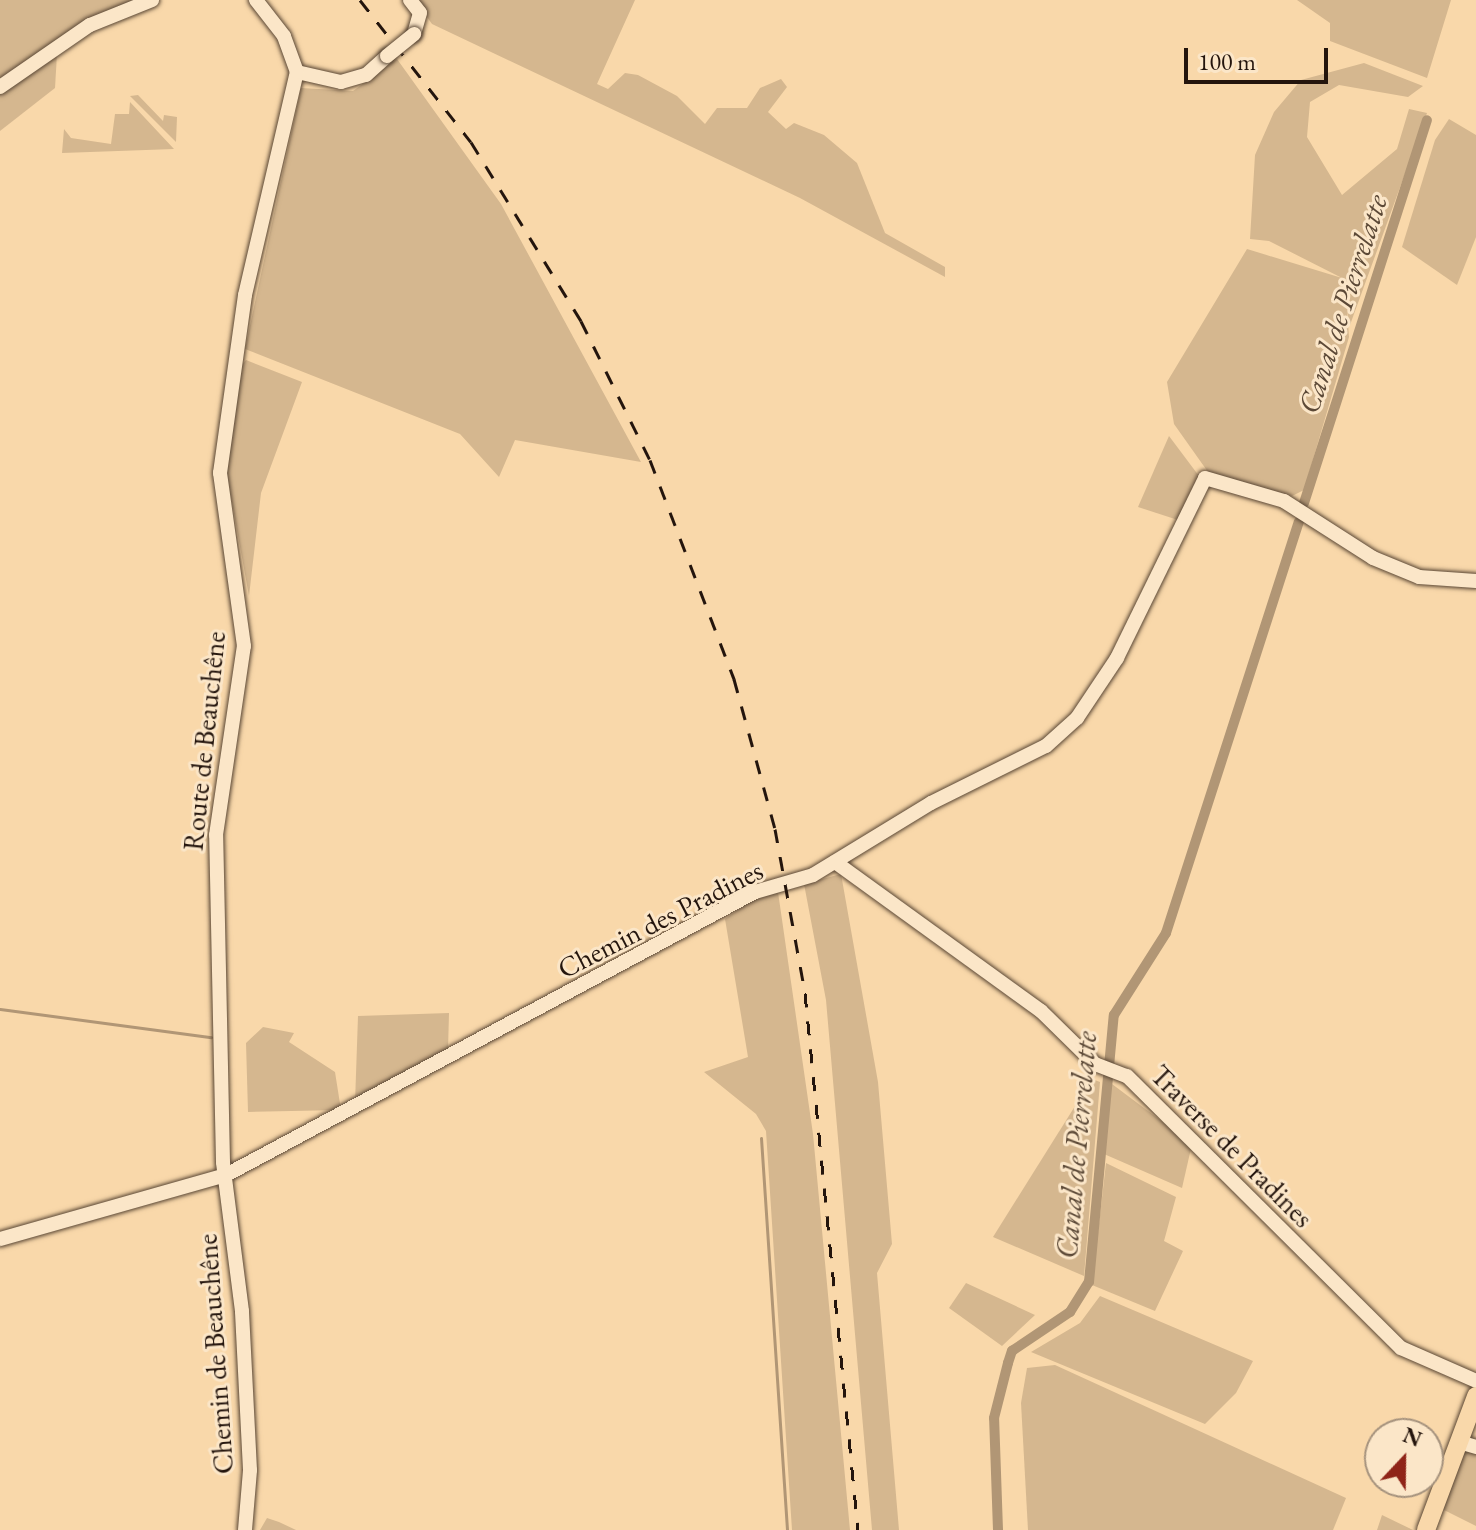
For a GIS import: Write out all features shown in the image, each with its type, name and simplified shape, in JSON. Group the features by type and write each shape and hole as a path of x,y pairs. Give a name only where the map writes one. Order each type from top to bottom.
{"main road":[{"path":"1426,1530 1468,1444 1476,1396"}],"street":[{"path":"0,87 90,25 152,0"},
{"path":"256,0 284,36 297,72 341,82 366,75 414,34 420,13 410,0"},
{"name":"Route de Beauchêne","path":"226,1175 216,835 244,646 220,473 245,295 297,72"},
{"name":"Chemin des Pradines","path":"0,1239 226,1175 755,892 835,862 1060,736 1117,658 1205,478 1284,501 1373,558 1419,577 1476,581"},
{"name":"Traverse de Pradines","path":"835,862 1041,1011 1194,1137 1401,1348 1476,1381"},
{"name":"Chemin de Beauchêne","path":"226,1175 242,1311 250,1491 245,1530"}],"shaded area":[{"path":"0,0 152,0 0,80"},
{"path":"415,0 635,0 597,84 608,89 625,73 638,75 677,96 705,124 717,108 747,108 760,88 781,79 787,87 768,112 786,129 794,123 824,135 857,163 885,233 945,267 945,277 800,198 432,24"},
{"path":"1297,0 1451,0 1427,78 1330,41 1330,23"},
{"path":"57,54 55,88 0,131 0,90"},
{"path":"397,59 501,204 641,462 515,440 499,477 460,434 245,349 301,88 353,91"},
{"path":"1364,63 1423,86 1408,97 1339,85 1310,102 1307,137 1342,195 1397,149 1409,109 1427,113 1350,325 1347,311 1349,337 1304,490 1292,496 1208,472 1174,424 1167,382 1247,249 1342,278 1269,241 1250,239 1255,155 1274,112 1301,80"},
{"path":"138,95 163,121 164,115 177,117 176,142 130,96"},
{"path":"130,102 174,149 62,153 64,129 71,138 111,144 115,114 129,114"},
{"path":"1449,119 1476,135 1476,237 1457,285 1402,247 1435,140"},
{"path":"246,360 302,382 261,493 249,596 227,475 239,368"},
{"path":"1169,436 1199,476 1178,520 1138,507"},
{"path":"841,874 878,1082 892,1244 877,1273 899,1530 872,1530 826,1000 804,884"},
{"path":"778,892 813,1134 850,1530 792,1530 766,1131 756,1114 704,1072 748,1057 725,919 761,894"},
{"path":"449,1013 448,1050 355,1103 358,1016"},
{"path":"263,1027 294,1033 289,1042 335,1072 341,1110 248,1112 246,1043"},
{"path":"1092,1079 1100,1082 1084,1276 993,1237"},
{"path":"1108,1081 1192,1144 1182,1188 1104,1154"},
{"path":"1106,1163 1176,1197 1164,1241 1183,1251 1155,1311 1092,1285"},
{"path":"966,1283 1035,1315 1002,1346 949,1308"},
{"path":"1100,1296 1253,1361 1236,1393 1205,1424 1031,1352 1080,1323"},
{"path":"1055,1365 1346,1498 1333,1530 1028,1530 1021,1403 1027,1368"},
{"path":"1463,1448 1476,1452 1476,1526 1442,1509"},
{"path":"1382,1515 1413,1530 1377,1530"},
{"path":"267,1518 279,1522 296,1530 260,1530"}],"waterway":[{"name":"Canal de Pierrelatte","path":"1304,503 1427,120"},
{"name":"Canal de Pierrelatte","path":"998,1530 994,1418 1008,1363 1012,1351 1070,1312 1089,1282 1114,1015 1166,933 1299,522"},
{"path":"0,1009 211,1037"},
{"path":"761,1138 787,1530"}],"railway":[{"path":"360,0 471,142 581,321 650,460 734,679 775,829 805,993 858,1530"}]}
